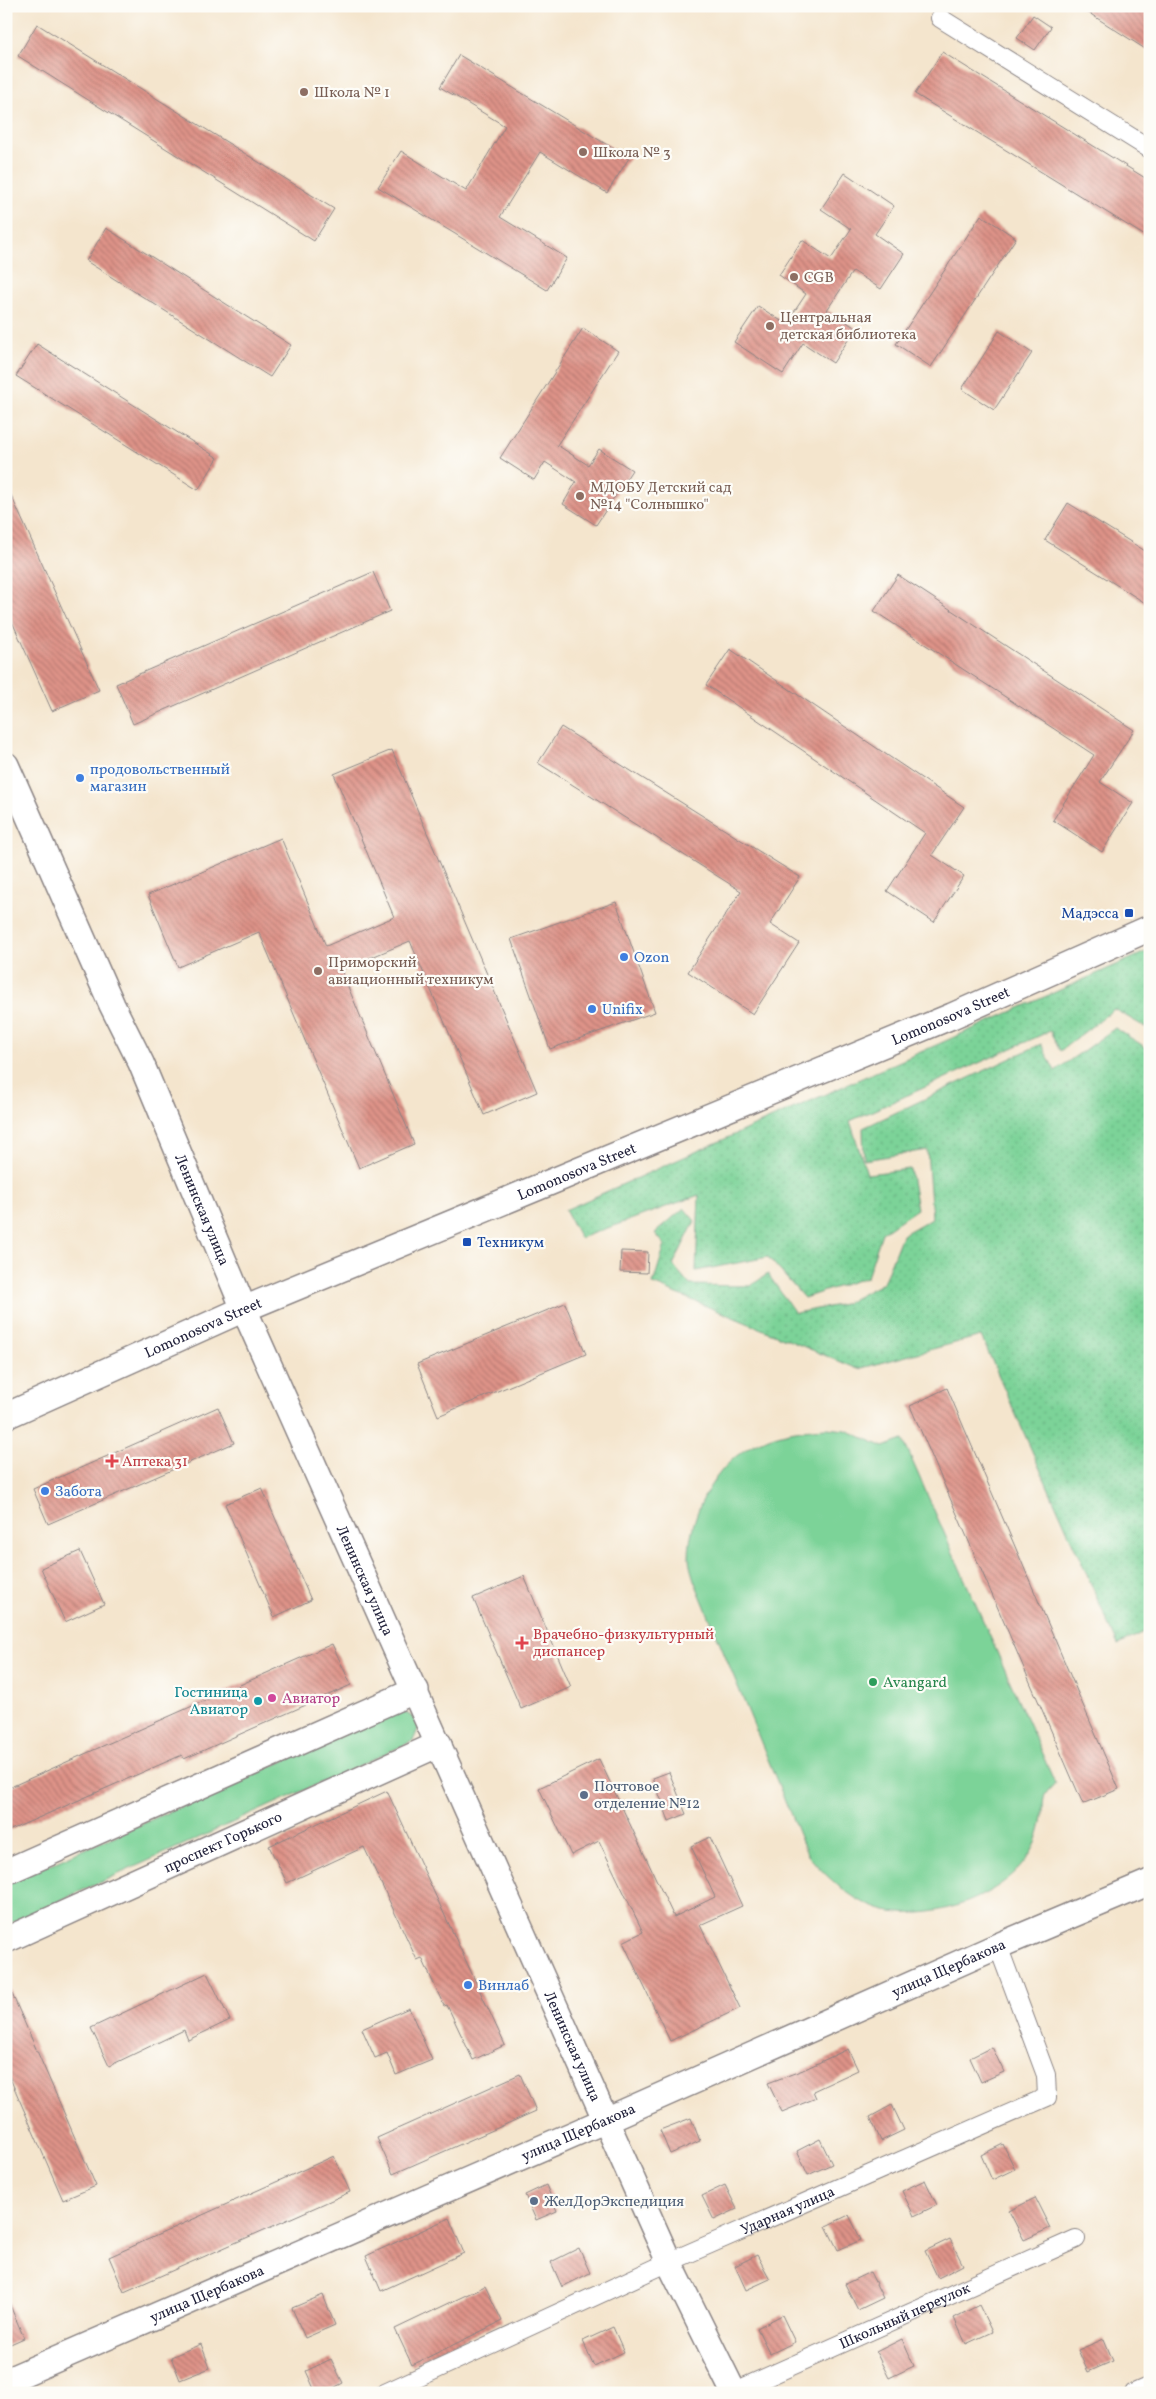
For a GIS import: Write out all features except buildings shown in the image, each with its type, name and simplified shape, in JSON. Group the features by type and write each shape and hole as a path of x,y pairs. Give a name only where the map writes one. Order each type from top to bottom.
{"main road":[{"name":"Ленинская улица","path":"6,765 112,1005 140,1063 244,1309 416,1690 669,2262 733,2392"},
{"name":"Lomonosova Street","path":"6,1416 244,1309 952,1016 1150,928"},
{"path":"6,1872 416,1690"},
{"name":"проспект Горького","path":"6,1940 439,1744"},
{"name":"улица Щербакова","path":"6,2381 606,2120 998,1946 1150,1882"}],"street":[{"path":"940,18 1150,149"},
{"name":"Ударная улица","path":"386,2393 669,2262 1047,2097 1046,2075 998,1946"},
{"name":"Школьный переулок","path":"733,2392 1076,2239"},
{"path":"1134,2393 1150,2386"}],"green space":[{"path":"1150,950 1150,1030 1114,1009 1060,1051 1050,1031 850,1121 867,1174 910,1169 917,1209 882,1233 867,1277 804,1298 768,1257 696,1271 699,1195 580,1238 565,1210"},
{"path":"1115,1028 1150,1050 1150,1629 1118,1645 981,1336 858,1369 653,1284 665,1245 655,1233 684,1208 695,1221 673,1265 690,1285 750,1286 768,1274 795,1313 844,1304 883,1283 902,1235 932,1218 927,1150 864,1160 863,1128 1041,1044 1055,1071"},
{"name":"Avangard","path":"827,1428 846,1430 884,1447 903,1440 1055,1783 1045,1795 1043,1819 1039,1835 1023,1864 990,1891 970,1901 949,1908 906,1913 875,1908 863,1903 842,1889 807,1854 691,1569 689,1558 690,1540 694,1522 710,1487 721,1471 749,1447 766,1439 796,1431"},
{"path":"399,1710 414,1717 419,1727 413,1741 6,1925 6,1884"}],"place":[{"name":"Школа № 1","path":"304,92"},
{"name":"Школа № 3","path":"583,152"},
{"name":"CGB","path":"794,277"},
{"name":"Центральная детская библиотека","path":"770,326"},
{"name":"МДОБУ Детский сад №14 \"Солнышко\"","path":"580,496"},
{"name":"продовольственный магазин","path":"80,778"},
{"name":"Мадэсса","path":"1129,913"},
{"name":"Ozon","path":"624,957"},
{"name":"Приморский авиационный техникум","path":"318,971"},
{"name":"Unifix","path":"592,1009"},
{"name":"Техникум","path":"467,1242"},
{"name":"Аптека 31","path":"112,1461"},
{"name":"Забота","path":"45,1491"},
{"name":"Врачебно-физкультурный диспансер","path":"522,1643"},
{"name":"Avangard","path":"873,1682"},
{"name":"Авиатор","path":"272,1698"},
{"name":"Гостиница Авиатор","path":"258,1701"},
{"name":"Почтовое отделение №12","path":"584,1795"},
{"name":"Винлаб","path":"468,1985"},
{"name":"ЖелДорЭкспедиция","path":"534,2201"}]}
